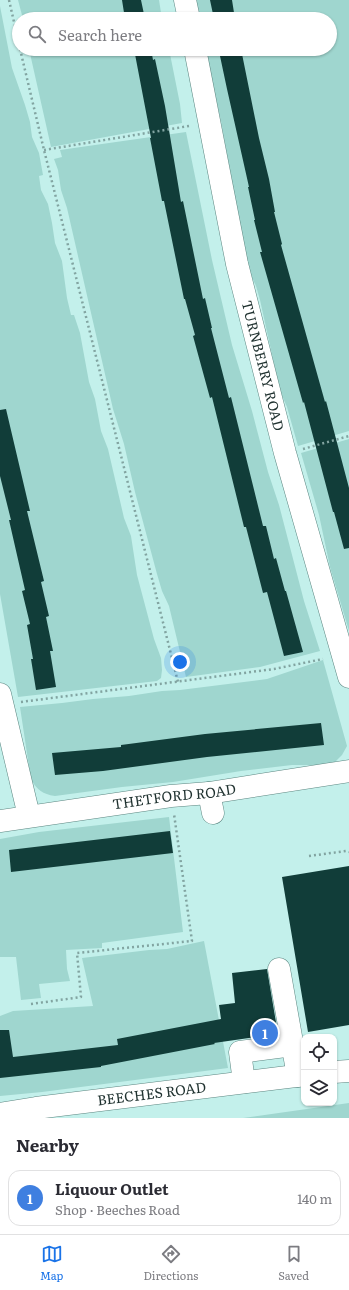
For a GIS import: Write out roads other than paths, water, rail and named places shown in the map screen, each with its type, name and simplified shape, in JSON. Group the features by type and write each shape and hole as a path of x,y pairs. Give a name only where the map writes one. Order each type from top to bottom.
{"street":[{"path":"185,0 188,12"},
{"name":"TURNBERRY ROAD","path":"196,56 237,264 285,453 349,677"},
{"path":"2,699 29,816"},
{"name":"THETFORD ROAD","path":"0,821 171,796 211,803 349,771"},
{"path":"279,969 293,1045 301,1075"},
{"path":"244,1082 240,1052 293,1045"},
{"path":"337,1072 349,1070"},
{"name":"BEECHES ROAD","path":"0,1114 36,1108 301,1075"}],"place":[{"name":"Liquour Outlet","path":"265,1033"}]}
